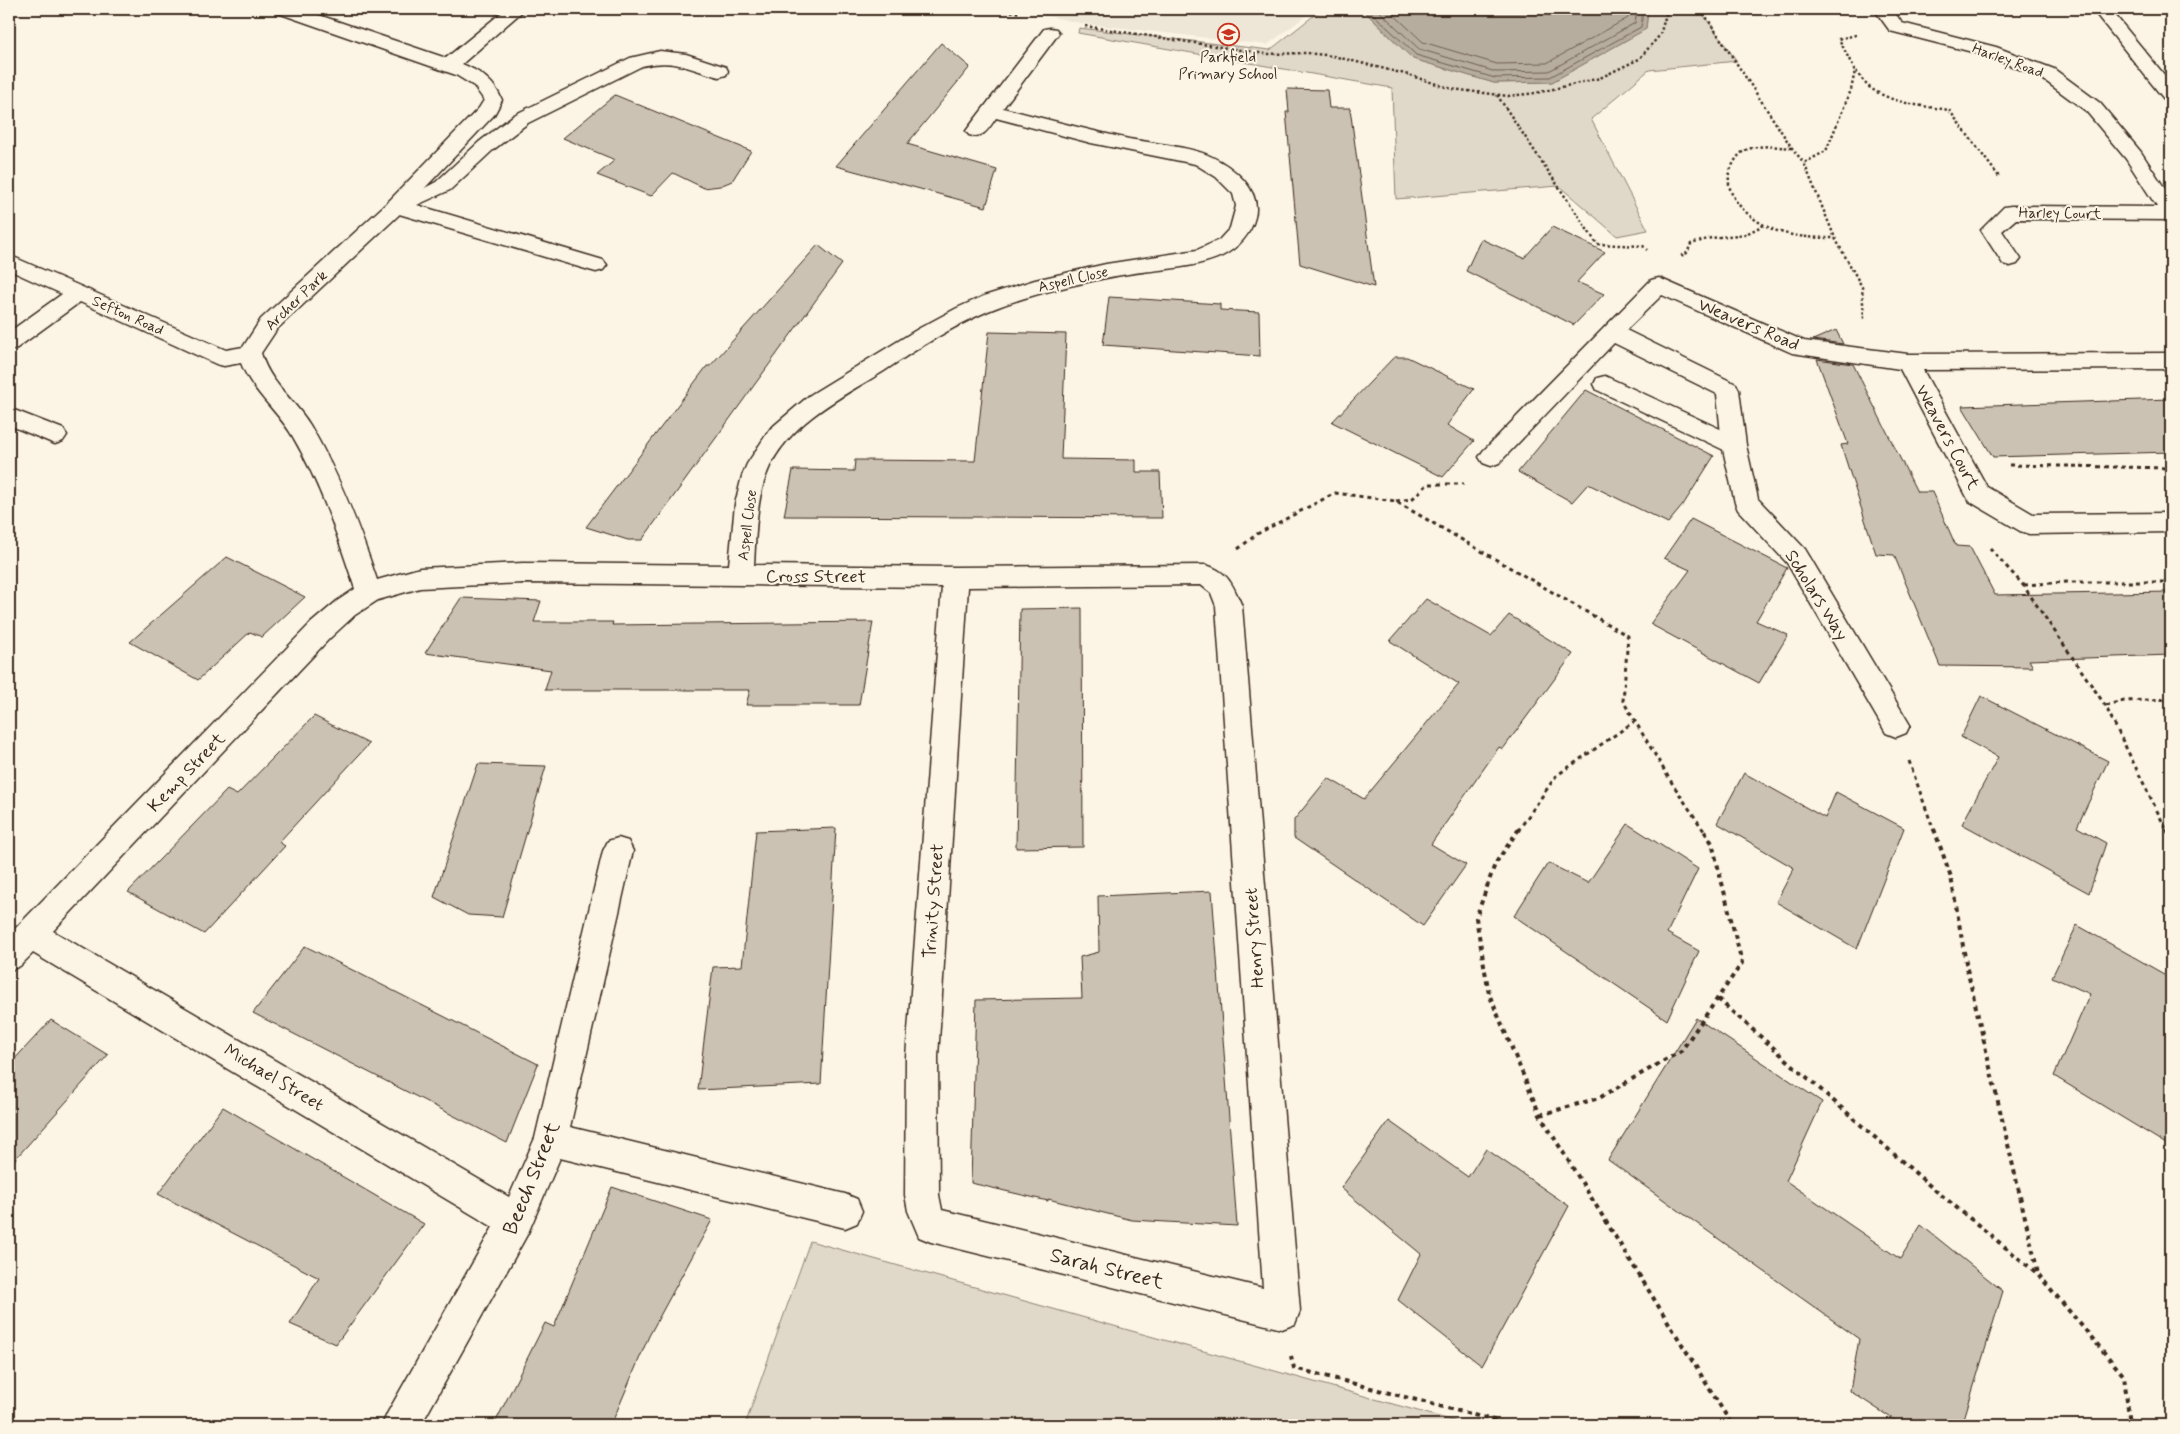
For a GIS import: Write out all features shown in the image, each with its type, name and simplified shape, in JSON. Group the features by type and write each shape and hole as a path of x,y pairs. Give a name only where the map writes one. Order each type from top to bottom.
{"street":[{"path":"284,9 449,65 516,9"},
{"name":"Harley Road","path":"1883,9 1896,27 1990,51 2047,73 2093,107 2134,156 2171,213"},
{"path":"2100,9 2171,95"},
{"path":"976,131 1050,33"},
{"path":"396,206 426,196 443,186 486,146 521,119 636,62 660,56 680,58 719,71"},
{"name":"Archer Park","path":"250,353 269,324 396,206 492,105 492,95 484,84 473,76 449,65"},
{"name":"Aspell Close","path":"741,576 750,492 758,466 771,442 800,414 820,400 928,333 967,312 1038,286 1134,266 1166,264 1200,257 1228,244 1244,224 1243,194 1216,167 1200,159 1090,137 991,111"},
{"path":"396,206 596,265"},
{"name":"Harley Court","path":"2010,259 1991,230 2011,212 2171,213"},
{"name":"Sefton Road","path":"9,262 224,358 250,353"},
{"path":"1491,457 1659,285 1670,290"},
{"name":"Weavers Road","path":"1670,290 1800,348 1908,362 2171,361"},
{"path":"9,343 78,293"},
{"name":"Scholars Way","path":"1611,332 1728,390 1734,445 1746,503 1796,556 1896,725"},
{"path":"250,353 252,367 293,418 330,485 343,515 368,593"},
{"name":"Weavers Court","path":"1908,362 1978,494 2029,524 2171,522"},
{"path":"1605,384 1734,445"},
{"path":"9,416 55,435"},
{"name":"Cross Street","path":"368,593 397,583 420,578 523,573 956,577 1206,575"},
{"name":"Henry Street","path":"1206,575 1221,587 1229,606 1282,1311"},
{"name":"Trinity Street","path":"931,1224 925,1211 922,1196 922,1057 956,577"},
{"name":"Kemp Street","path":"20,945 320,631 346,608 368,593"},
{"name":"Beech Street","path":"402,1425 516,1221 551,1138 618,851"},
{"name":"Michael Street","path":"20,945 516,1221"},
{"path":"551,1138 845,1211"},
{"name":"Sarah Street","path":"931,1224 1282,1311"}],"path":[{"path":"996,9 1024,14"},
{"path":"1081,25 1266,54 1333,56 1409,75 1452,89 1508,96 1536,94 1600,78 1639,59 1648,46 1660,35 1667,11 1670,9"},
{"path":"1701,9 1792,148 1804,163"},
{"path":"1855,71 1871,88 1885,94 1924,107 1950,110 2026,212"},
{"path":"1497,95 1597,244 1643,246 1662,265 1670,290"},
{"path":"1792,148 1760,147 1744,150 1735,160 1729,171 1728,187 1735,198 1754,219 1764,226 1795,235 1835,238"},
{"path":"1662,265 1688,253 1691,244 1709,238 1742,235 1760,230 1764,226"},
{"path":"1959,458 1988,465 2171,468"},
{"path":"1206,575 1258,534 1335,493 1396,501 1412,499 1428,484 1472,484"},
{"path":"1396,501 1628,636 1623,701 1670,780 1712,843 1742,962 1681,1051 1599,1098 1540,1115"},
{"path":"2023,585 2067,582 2171,582"},
{"path":"2104,705 2124,701 2171,699"},
{"path":"1635,720 1556,776 1496,864 1476,918 1489,994 1540,1115 1732,1425"},
{"path":"1896,725 1951,877 1967,969 2038,1274"},
{"path":"1718,999 1929,1185 2038,1274 2124,1376 2130,1425"},
{"path":"1282,1311 1294,1368 1512,1425"}],"shaded area":[{"name":"Parkfield Primary School","path":"1017,9 1315,9 1267,45 1080,23"},
{"path":"1322,9 1362,9 1413,59 1494,83 1552,82 1646,29 1648,9 1699,9 1737,61 1649,70 1591,119 1648,230 1617,236 1559,186 1396,199 1392,88 1078,33 1079,28 1270,50"},
{"path":"810,1241 1468,1425 745,1425"}],"water":[{"path":"1362,9 1648,9 1646,29 1552,82 1494,83 1413,59"}],"building":[{"path":"941,43 970,67 907,144 997,170 986,207 836,166"},
{"path":"1287,89 1327,90 1329,108 1350,108 1374,287 1300,264 1286,112 1289,112"},
{"path":"615,95 751,151 732,181 720,186 704,188 673,173 651,196 597,175 615,160 563,138"},
{"path":"1552,227 1605,252 1577,282 1604,294 1574,325 1466,271 1481,239 1524,258"},
{"path":"818,245 842,264 642,540 628,540 586,527 707,366 710,366"},
{"path":"1109,297 1220,304 1220,310 1259,312 1260,356 1103,345"},
{"path":"1836,330 1843,344 1813,340"},
{"path":"989,332 1066,334 1061,459 1136,460 1136,472 1160,472 1162,518 784,516 793,470 854,471 855,460 975,461"},
{"path":"1394,357 1407,357 1474,389 1447,425 1474,441 1443,477 1332,422"},
{"path":"1817,359 1853,364 1917,492 1932,492 1956,546 1970,547 1995,595 2171,592 2171,655 2029,660 2033,667 1940,666 1894,555 1876,554 1841,445 1848,444"},
{"path":"1586,390 1714,456 1683,505 1668,523 1588,484 1572,502 1518,472"},
{"path":"2171,399 2171,452 1993,457 1962,406"},
{"path":"1691,519 1787,568 1756,621 1788,635 1759,683 1650,624 1690,570 1664,558"},
{"path":"227,557 305,597 262,637 250,632 198,680 130,642"},
{"path":"461,598 541,601 534,622 613,622 612,625 873,622 859,705 746,705 750,690 545,690 551,670 425,653"},
{"path":"1426,599 1491,636 1509,615 1573,654 1503,749 1499,747 1431,844 1466,865 1423,926 1294,838 1294,820 1328,778 1364,799 1459,684 1390,641"},
{"path":"1082,608 1083,847 1016,848 1020,609"},
{"path":"1981,696 2108,761 2077,827 2106,843 2089,893 1962,824 1998,757 1961,737"},
{"path":"314,716 369,744 279,842 285,846 204,934 128,892 227,790 237,795"},
{"path":"478,764 546,766 502,917 468,915 434,897"},
{"path":"1744,773 1825,818 1836,792 1904,828 1857,949 1776,902 1794,868 1717,823"},
{"path":"1628,824 1698,869 1667,933 1699,951 1667,1020 1514,916 1548,863 1588,883"},
{"path":"836,828 821,1084 698,1090 713,967 742,966 756,831"},
{"path":"1212,891 1237,1226 1132,1220 1048,1199 1048,1201 971,1183 976,1000 1082,998 1080,957 1099,952 1098,896"},
{"path":"2077,925 2171,978 2171,1147 2054,1076 2090,994 2052,977"},
{"path":"305,946 538,1064 507,1143 253,1013"},
{"path":"1696,1018 1822,1102 1786,1181 1900,1259 1921,1225 2003,1291 1962,1425 1902,1425 1850,1391 1859,1339 1608,1160"},
{"path":"51,1020 108,1055 9,1166 9,1065"},
{"path":"223,1107 424,1224 336,1344 290,1324 319,1278 158,1194"},
{"path":"1389,1121 1468,1177 1486,1149 1569,1206 1482,1366 1398,1300 1421,1254 1341,1188"},
{"path":"612,1187 712,1220 649,1336 611,1425 494,1425 545,1323 554,1327"}],"place":[{"name":"Parkfield Primary School","path":"1228,34"}]}
